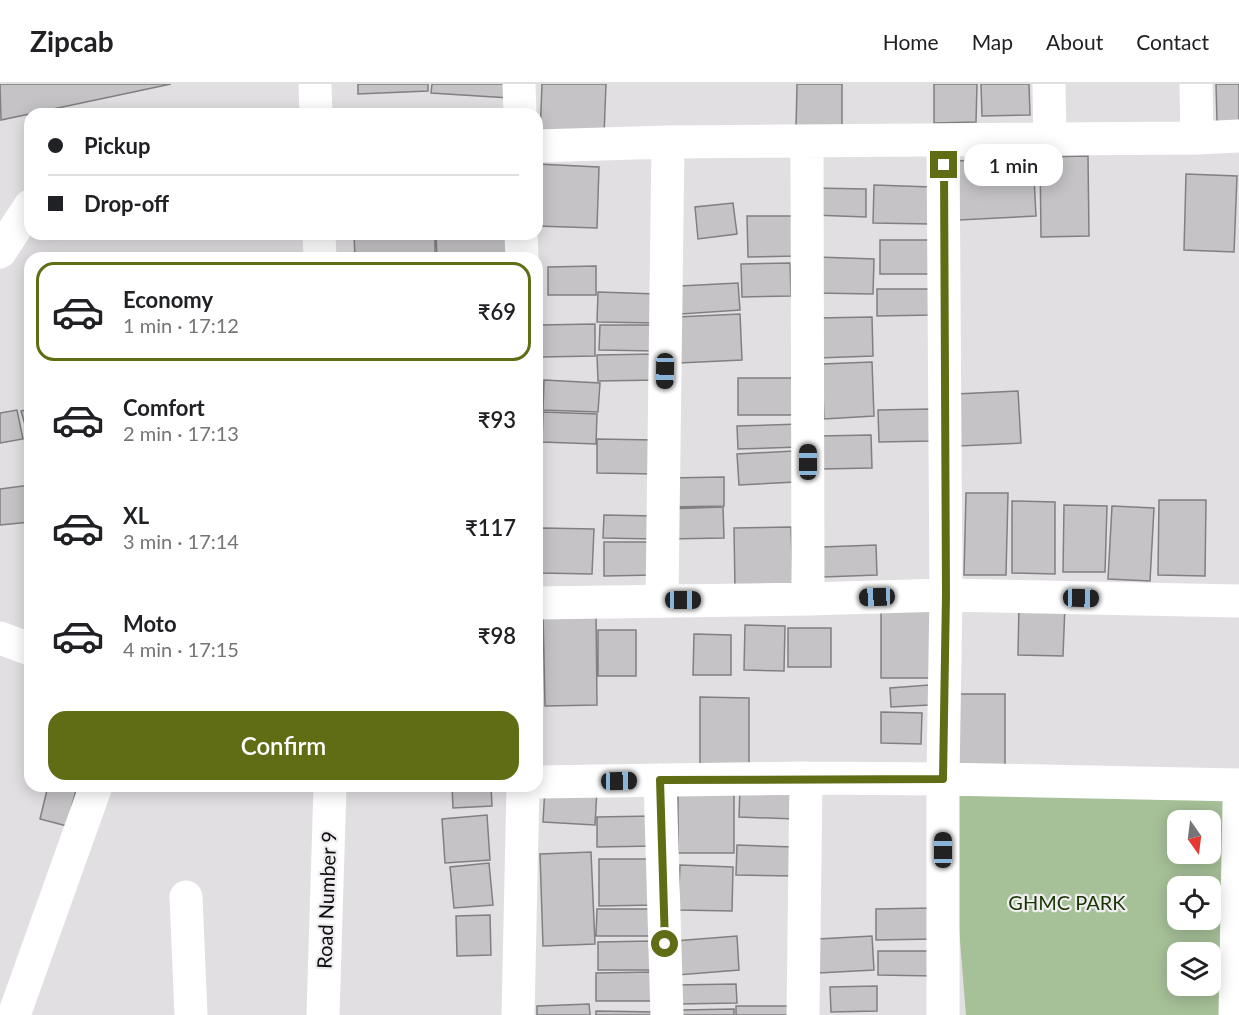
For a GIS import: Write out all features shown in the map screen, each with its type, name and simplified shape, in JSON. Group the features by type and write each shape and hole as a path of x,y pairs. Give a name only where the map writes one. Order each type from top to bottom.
{"street":[{"path":"315,84 316,108"},
{"path":"519,84 520,108"},
{"path":"1049,84 1050,141"},
{"path":"1196,84 1197,138"},
{"path":"543,146 668,142 1050,141 1239,136"},
{"path":"807,141 808,599"},
{"path":"944,141 946,595 943,779 944,1015"},
{"path":"662,600 668,142"},
{"path":"0,252 24,215"},
{"path":"543,603 946,595 1239,601"},
{"path":"0,638 24,646"},
{"path":"803,1015 806,778"},
{"path":"543,782 806,778 1239,785"},
{"path":"660,780 667,1015"},
{"path":"14,1015 94,792"},
{"name":"Road Number 9","path":"323,1015 330,792"},
{"path":"518,1015 523,792"},
{"path":"1235,1015 1239,803"},
{"path":"186,897 191,1015"}],"green space":[{"name":"GHMC PARK","path":"1225,786 1236,1015 966,1015 948,791"}],"building":[{"path":"0,84 171,84 58,108 24,108 24,115 1,120"},
{"path":"358,84 428,84 428,91 358,94"},
{"path":"432,84 513,84 512,98 431,93"},
{"path":"542,84 606,84 604,135 543,134 543,108 541,108"},
{"path":"797,84 842,84 842,128 796,128"},
{"path":"934,84 977,84 976,122 934,123"},
{"path":"981,84 1029,84 1030,115 982,116"},
{"path":"1216,84 1239,84 1239,122 1217,122"},
{"path":"1088,156 1089,236 1041,237 1040,157"},
{"path":"1033,157 1036,216 959,220 956,161"},
{"path":"543,164 599,167 597,228 543,226"},
{"path":"1186,174 1237,176 1234,252 1184,250"},
{"path":"874,185 931,187 930,224 873,223"},
{"path":"813,188 866,189 866,217 813,215"},
{"path":"733,203 737,234 698,239 695,207"},
{"path":"747,216 798,216 798,256 748,257"},
{"path":"354,240 435,240 435,252 355,252"},
{"path":"436,240 507,240 508,252 437,252"},
{"path":"880,240 937,240 937,274 880,274"},
{"path":"817,257 874,259 873,294 816,293"},
{"path":"790,263 791,296 742,297 741,264"},
{"path":"596,266 596,295 548,295 548,267"},
{"path":"738,283 740,310 681,314 680,286"},
{"path":"877,289 932,289 932,315 877,316"},
{"path":"598,292 657,294 657,323 597,322"},
{"path":"740,314 742,360 679,363 677,317"},
{"path":"872,317 873,356 818,358 817,318"},
{"path":"595,324 595,356 543,357 543,325"},
{"path":"600,325 657,325 656,351 599,350"},
{"path":"657,354 658,380 598,381 597,355"},
{"path":"872,362 874,416 824,419 822,364"},
{"path":"738,378 798,378 798,415 738,415"},
{"path":"544,380 600,383 598,412 543,410"},
{"path":"1018,391 1021,443 959,446 956,394"},
{"path":"930,409 931,441 879,442 878,410"},
{"path":"17,410 23,439 0,443 0,413"},
{"path":"543,412 597,414 596,444 543,442"},
{"path":"800,424 800,447 738,449 737,426"},
{"path":"871,435 872,468 821,469 820,436"},
{"path":"597,439 655,440 655,474 597,473"},
{"path":"793,451 795,482 739,485 737,454"},
{"path":"724,477 724,506 669,507 668,478"},
{"path":"24,486 24,523 0,525 0,489"},
{"path":"966,493 1008,493 1006,575 964,575"},
{"path":"1159,500 1206,500 1205,576 1158,575"},
{"path":"1012,501 1055,502 1055,574 1012,573"},
{"path":"1064,505 1107,506 1105,572 1063,572"},
{"path":"1112,506 1154,508 1150,581 1108,579"},
{"path":"723,507 724,538 666,539 666,509"},
{"path":"604,515 655,516 654,539 603,538"},
{"path":"791,527 793,588 735,590 734,528"},
{"path":"543,528 594,529 592,574 543,573"},
{"path":"604,542 655,542 655,575 604,576"},
{"path":"876,545 877,575 823,577 822,547"},
{"path":"881,604 931,604 932,678 881,678"},
{"path":"1019,604 1065,605 1063,656 1018,655"},
{"path":"596,612 597,705 545,706 543,613"},
{"path":"745,625 785,626 784,671 744,670"},
{"path":"788,628 831,628 831,667 788,667"},
{"path":"598,630 636,630 636,676 598,676"},
{"path":"694,634 731,635 731,675 693,675"},
{"path":"929,685 929,705 891,707 890,688"},
{"path":"957,694 1005,694 1005,772 957,772"},
{"path":"700,697 749,698 749,771 700,771"},
{"path":"881,712 922,713 921,744 881,743"},
{"path":"678,784 734,784 734,853 678,853"},
{"path":"545,787 597,789 595,825 543,822"},
{"path":"740,788 795,790 795,819 739,817"},
{"path":"47,792 76,792 67,826 40,819"},
{"path":"452,792 491,792 492,806 453,808"},
{"path":"487,815 490,860 445,863 442,819"},
{"path":"654,816 655,846 597,847 597,817"},
{"path":"737,845 794,847 794,876 736,875"},
{"path":"591,852 595,944 543,946 540,854"},
{"path":"599,859 654,859 654,905 599,906"},
{"path":"489,863 493,905 454,908 450,867"},
{"path":"680,865 733,867 732,911 678,910"},
{"path":"933,908 934,939 876,940 876,909"},
{"path":"597,909 653,909 652,936 596,936"},
{"path":"490,915 491,955 457,956 456,916"},
{"path":"737,936 739,970 677,975 674,941"},
{"path":"872,936 874,970 819,973 818,939"},
{"path":"653,941 653,970 598,970 598,942"},
{"path":"878,951 935,951 935,976 878,975"},
{"path":"652,972 653,1001 596,1001 596,973"},
{"path":"736,984 737,1003 677,1004 676,985"},
{"path":"877,986 877,1011 831,1012 830,987"},
{"path":"589,1004 590,1015 537,1015 537,1006"},
{"path":"736,1006 795,1006 795,1015 736,1015"},
{"path":"734,1009 734,1015 682,1015 682,1010"},
{"path":"596,1011 655,1012 655,1015 596,1015"}],"route":[{"path":"665,944 660,780 943,779 946,595 944,165"}]}
